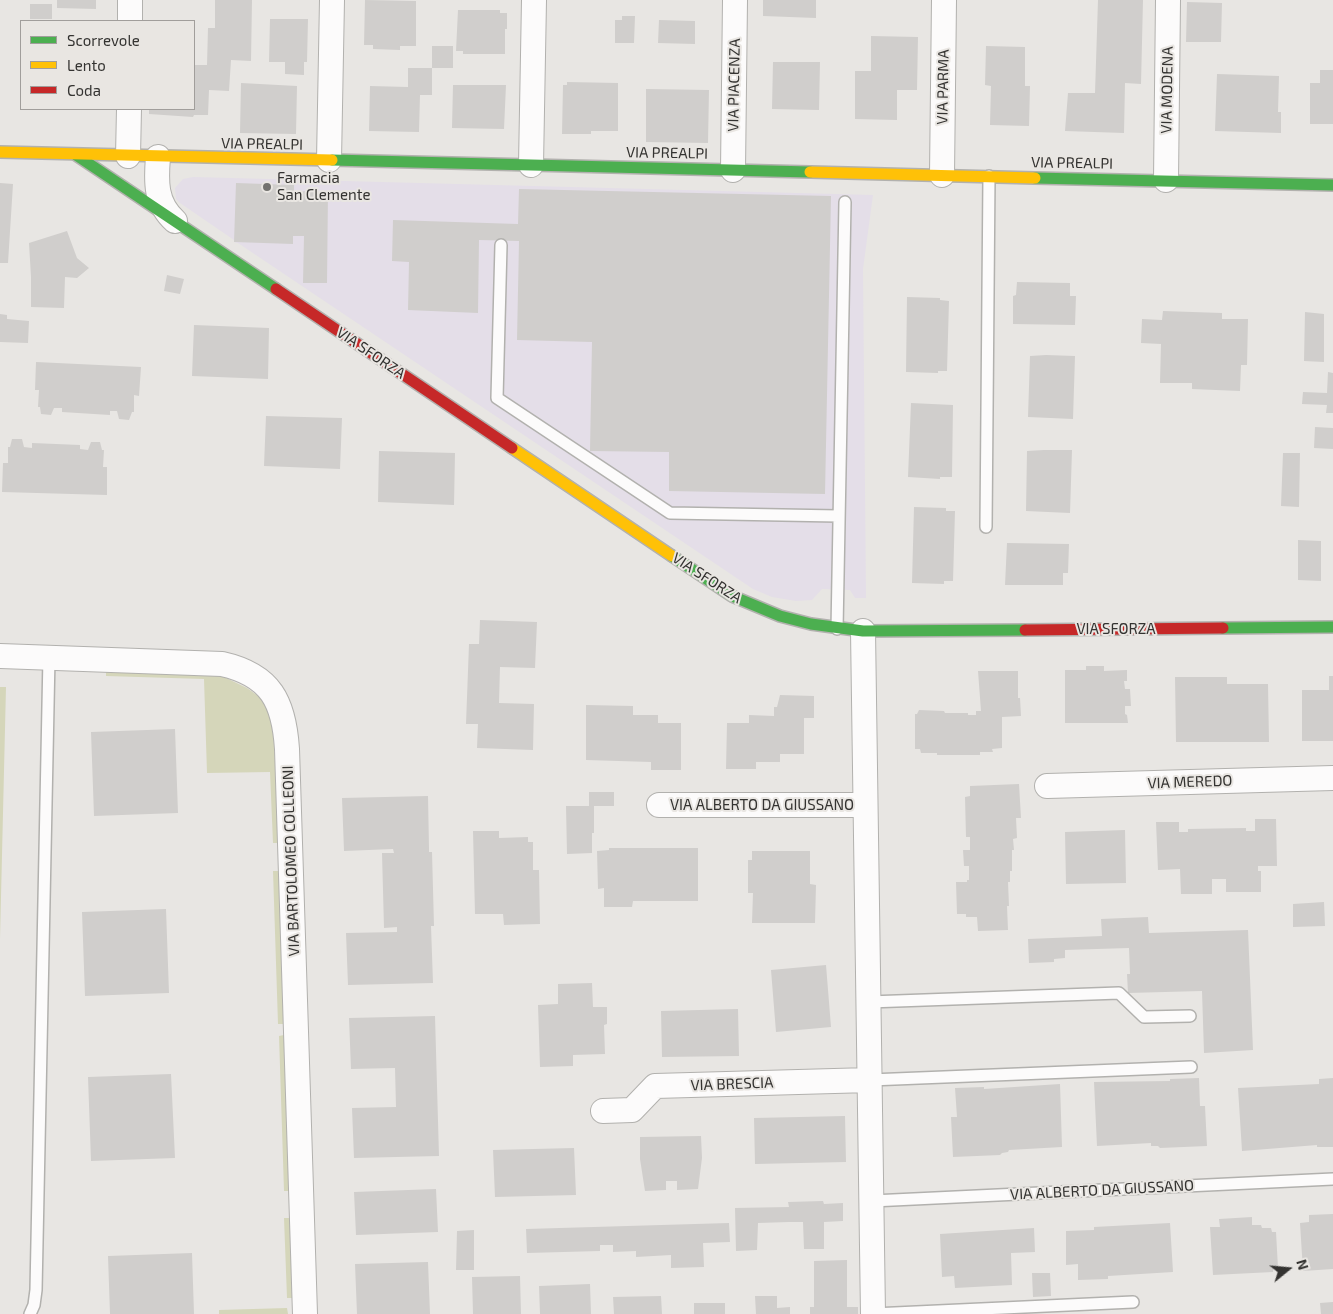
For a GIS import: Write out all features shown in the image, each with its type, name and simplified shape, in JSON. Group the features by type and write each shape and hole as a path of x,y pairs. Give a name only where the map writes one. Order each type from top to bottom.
{"street":[{"path":"130,0 130,20"},
{"path":"329,160 332,0"},
{"path":"531,165 534,0"},
{"name":"VIA PIACENZA","path":"733,170 735,0"},
{"name":"VIA PARMA","path":"942,175 944,0"},
{"name":"VIA MODENA","path":"1166,180 1168,0"},
{"path":"128,156 129,110"},
{"name":"VIA PREALPI","path":"0,152 1333,185"},
{"name":"VIA SFORZA","path":"76,155 732,596 761,610 786,619 837,629 862,631 1333,627"},
{"name":"VIA SFORZA","path":"158,157 156,189 170,217 178,224"},
{"name":"VIA ALBERTO DA GIUSSANO","path":"862,631 873,1314"},
{"name":"VIA BARTOLOMEO COLLEONI","path":"0,656 222,664 239,669 260,682 273,694 282,709 288,749 305,1314"},
{"name":"VIA MEREDO","path":"1047,786 1333,778"},
{"name":"VIA ALBERTO DA GIUSSANO","path":"659,805 865,806"},
{"name":"VIA BRESCIA","path":"603,1111 632,1110 655,1086 870,1080"}],"lane":[{"path":"986,527 989,176"},
{"path":"837,629 845,202"},
{"path":"501,246 497,398 670,513 838,516"},
{"path":"30,1314 36,1290 49,657"},
{"path":"869,1002 1119,993 1144,1018 1190,1016"},
{"path":"870,1080 1191,1066"},
{"name":"VIA ALBERTO DA GIUSSANO","path":"872,1201 1333,1179"},
{"path":"873,1314 1134,1302"}],"shaded area":[{"path":"193,177 873,195 863,269 866,598 855,598 850,590 822,589 812,600 796,601 772,597 753,589 234,242 234,240 180,203 176,199 175,188 183,179"}],"green space":[{"path":"106,670 212,674 224,677 247,688 261,698 265,703 272,722 274,735 278,843 273,843 270,772 207,773 204,679 106,676"},
{"path":"0,687 6,687 0,939"},
{"path":"273,871 279,871 284,1024 278,1024"},
{"path":"284,1035 289,1191 284,1191 279,1036"},
{"path":"284,1218 290,1218 292,1298 287,1298"},
{"path":"287,1308 288,1314 219,1314 219,1310"}],"building":[{"path":"57,0 96,0 96,9 57,8"},
{"path":"215,0 252,0 251,61 231,60 229,91 209,90 208,115 194,115 193,117 149,114 149,110 195,110 195,65 207,65 208,28 215,28"},
{"path":"365,0 416,1 416,46 400,46 400,50 373,49 373,45 364,45"},
{"path":"763,0 816,0 816,18 763,16"},
{"path":"1098,0 1143,0 1141,84 1125,83 1124,133 1065,131 1068,93 1095,93"},
{"path":"1187,2 1222,3 1221,42 1186,42"},
{"path":"30,4 52,4 52,19 30,19"},
{"path":"458,10 500,10 500,13 507,13 505,54 463,54 463,51 456,51"},
{"path":"622,16 635,16 634,43 615,43 615,20 622,20"},
{"path":"270,19 308,19 307,62 304,62 304,75 285,74 285,62 269,62"},
{"path":"659,20 695,21 695,44 658,43"},
{"path":"871,36 918,37 917,90 897,90 897,120 855,119 855,71 871,71"},
{"path":"432,46 453,46 453,68 432,68"},
{"path":"986,46 1025,47 1025,86 1030,86 1029,126 990,125 991,86 985,85"},
{"path":"773,62 820,62 819,110 772,109"},
{"path":"408,68 432,68 432,95 420,95 419,132 369,131 370,86 408,87"},
{"path":"1320,70 1333,70 1333,124 1310,124 1310,83 1320,83"},
{"path":"1217,74 1279,76 1278,112 1281,112 1281,133 1215,131"},
{"path":"567,82 618,83 618,131 591,131 591,134 562,134 563,85 567,85"},
{"path":"241,83 297,86 296,134 240,133"},
{"path":"453,85 506,85 504,129 452,128"},
{"path":"646,89 709,90 708,143 646,142"},
{"path":"0,183 13,184 8,263 0,263"},
{"path":"236,183 294,185 294,191 328,192 327,283 303,283 304,236 293,236 293,244 234,242"},
{"path":"519,189 831,196 825,494 669,491 669,452 590,451 592,342 517,340 519,241 479,240 478,313 408,310 409,262 392,261 393,220 518,224"},
{"path":"67,231 77,258 89,268 77,278 65,277 64,308 31,307 29,243"},
{"path":"167,275 184,279 180,294 164,291"},
{"path":"1017,282 1070,283 1070,296 1076,296 1075,325 1013,324 1013,296 1016,295"},
{"path":"907,297 940,298 940,300 949,301 947,371 938,371 938,373 906,372"},
{"path":"1163,311 1222,313 1222,319 1248,319 1247,365 1241,365 1240,391 1192,389 1192,383 1160,383 1161,344 1141,343 1142,319 1162,320"},
{"path":"1305,312 1324,314 1324,362 1304,361"},
{"path":"0,314 7,315 7,319 29,321 28,343 0,342"},
{"path":"194,325 269,328 268,379 192,376"},
{"path":"1030,356 1075,356 1073,419 1028,417"},
{"path":"36,362 141,367 139,396 134,395 134,412 132,412 129,420 119,419 117,411 110,411 110,415 62,412 62,408 54,408 51,415 41,414 40,407 38,407 39,390 35,390"},
{"path":"1328,372 1333,373 1333,413 1326,413 1327,405 1302,404 1303,392 1327,393"},
{"path":"911,403 953,405 952,477 940,477 940,479 908,477"},
{"path":"266,416 342,418 340,469 264,466"},
{"path":"1315,427 1333,428 1333,449 1314,448"},
{"path":"12,439 22,439 24,447 32,448 32,443 80,445 80,449 88,450 91,442 100,442 102,450 104,450 103,467 107,467 107,495 2,492 3,463 8,463 8,447 10,447"},
{"path":"1072,450 1070,513 1026,511 1027,451"},
{"path":"379,451 455,453 454,505 378,502"},
{"path":"1283,453 1300,453 1299,507 1281,506"},
{"path":"914,507 946,508 946,511 955,511 953,581 944,581 944,584 912,583"},
{"path":"1298,540 1321,541 1321,581 1298,580"},
{"path":"1007,543 1069,544 1068,573 1063,573 1063,585 1005,585"},
{"path":"480,620 537,622 535,668 500,667 499,703 534,704 533,750 477,748 478,724 466,724 469,644 479,644"},
{"path":"1086,666 1104,666 1104,671 1127,670 1127,681 1124,681 1125,689 1130,689 1131,706 1125,706 1128,723 1065,723 1065,670 1086,670"},
{"path":"978,671 1018,671 1018,698 1020,698 1021,716 1002,717 1002,748 992,749 993,752 980,752 980,755 937,755 937,753 921,753 920,749 915,749 915,714 919,710 968,713 968,715 976,715 976,711 981,711"},
{"path":"1329,676 1333,676 1333,741 1302,741 1302,690 1329,690"},
{"path":"1175,677 1227,677 1227,684 1268,684 1269,742 1176,742"},
{"path":"780,695 814,696 814,718 804,718 804,754 780,754 780,762 756,762 756,769 726,769 727,723 749,723 749,715 774,716 774,707 777,707"},
{"path":"586,705 633,706 633,715 658,715 658,723 681,723 681,770 651,770 651,762 586,760"},
{"path":"175,729 178,813 94,816 91,732"},
{"path":"1019,784 1021,818 1016,818 1017,838 1013,839 1012,871 1010,871 1010,882 1008,882 1008,930 978,931 977,917 966,917 966,914 957,914 956,882 967,882 969,880 969,866 964,866 963,850 970,850 970,837 966,837 965,797 970,796 970,786"},
{"path":"589,792 614,792 614,806 594,806 592,853 567,854 566,806 589,806"},
{"path":"428,796 429,852 432,852 434,926 431,926 433,983 348,985 346,933 397,932 397,927 384,928 382,853 394,853 393,849 344,851 342,798"},
{"path":"1255,819 1276,819 1277,866 1258,866 1258,871 1261,871 1261,892 1226,892 1226,879 1212,879 1212,894 1181,894 1180,869 1158,870 1156,822 1179,822 1179,832 1188,832 1188,829 1246,828 1246,831 1255,831"},
{"path":"1125,830 1126,883 1066,884 1065,832"},
{"path":"473,831 499,831 499,838 528,837 528,842 533,842 533,870 539,870 540,924 504,925 503,914 475,914"},
{"path":"609,848 698,848 698,901 633,901 632,907 604,907 604,888 598,889 597,851 609,850"},
{"path":"752,851 810,851 810,884 816,885 815,923 752,923 753,893 748,893 748,860 752,860"},
{"path":"1324,902 1325,926 1293,927 1293,904"},
{"path":"166,909 169,993 85,996 82,912"},
{"path":"1148,917 1149,933 1248,930 1253,1050 1204,1053 1202,991 1128,993 1127,974 1130,974 1129,948 1065,950 1065,958 1054,959 1054,962 1029,963 1028,939 1102,936 1101,919"},
{"path":"826,965 831,1027 776,1032 771,970"},
{"path":"592,983 593,1007 607,1007 607,1024 604,1025 605,1054 573,1055 573,1066 540,1067 538,1005 558,1004 558,984"},
{"path":"738,1009 739,1056 662,1057 661,1011"},
{"path":"435,1016 439,1156 354,1158 352,1108 396,1107 395,1068 351,1069 349,1018"},
{"path":"171,1074 175,1158 91,1161 88,1077"},
{"path":"1199,1078 1200,1106 1205,1106 1207,1146 1160,1148 1158,1146 1151,1146 1151,1143 1097,1146 1094,1082 1170,1081 1170,1079"},
{"path":"1333,1078 1333,1147 1317,1147 1317,1145 1242,1151 1238,1088 1319,1084 1319,1079"},
{"path":"1060,1084 1062,1147 1009,1150 1000,1155 953,1157 951,1117 957,1117 955,1088 984,1087 984,1089"},
{"path":"845,1116 846,1162 755,1164 754,1118"},
{"path":"701,1136 702,1158 698,1189 677,1190 677,1181 666,1181 666,1190 645,1191 640,1159 640,1137"},
{"path":"574,1148 576,1195 495,1197 493,1150"},
{"path":"436,1189 438,1232 356,1235 354,1192"},
{"path":"823,1201 824,1204 843,1203 843,1221 824,1222 824,1249 804,1249 803,1222 789,1222 758,1223 757,1250 736,1251 735,1208 789,1207 788,1202"},
{"path":"1333,1214 1333,1269 1303,1271 1300,1223 1309,1222 1309,1215"},
{"path":"1252,1217 1252,1225 1261,1225 1262,1228 1271,1228 1272,1232 1276,1232 1278,1268 1273,1268 1273,1272 1213,1275 1210,1227 1220,1227 1219,1219"},
{"path":"729,1223 730,1242 703,1243 704,1267 671,1268 671,1255 636,1257 636,1251 613,1252 613,1245 600,1245 600,1251 527,1253 526,1229"},
{"path":"1170,1223 1173,1272 1108,1276 1108,1279 1078,1280 1078,1264 1066,1265 1066,1231 1094,1230 1094,1227"},
{"path":"1034,1228 1035,1252 1011,1253 1012,1285 955,1288 954,1276 942,1277 940,1234"},
{"path":"474,1230 474,1270 456,1270 457,1231"},
{"path":"192,1253 194,1314 110,1314 108,1256"},
{"path":"847,1260 847,1307 858,1307 858,1314 810,1314 810,1307 814,1307 814,1261"},
{"path":"428,1262 430,1314 357,1314 355,1264"},
{"path":"1032,1273 1050,1273 1051,1296 1033,1297"},
{"path":"520,1276 521,1314 473,1314 472,1277"},
{"path":"590,1284 591,1314 540,1314 539,1286"},
{"path":"661,1296 662,1314 614,1314 613,1297"},
{"path":"755,1296 777,1296 777,1308 790,1307 790,1314 756,1314"},
{"path":"1333,1302 1333,1314 1321,1314 1320,1303"},
{"path":"694,1303 725,1303 725,1314 694,1314"}],"traffic: fast":[{"path":"76,155 276,289"},
{"path":"332,160 810,172"},
{"path":"1035,178 1333,185"},
{"path":"672,556 732,596 780,616 811,624 863,631 1025,630"},
{"path":"1223,628 1333,627"}],"traffic: slow":[{"path":"0,152 332,160"},
{"path":"810,172 1035,178"},
{"path":"512,448 672,556"}],"traffic: jam":[{"path":"276,289 512,448"},
{"path":"1025,630 1223,628"}],"place":[{"name":"Farmacia San Clemente","path":"267,187"}]}
